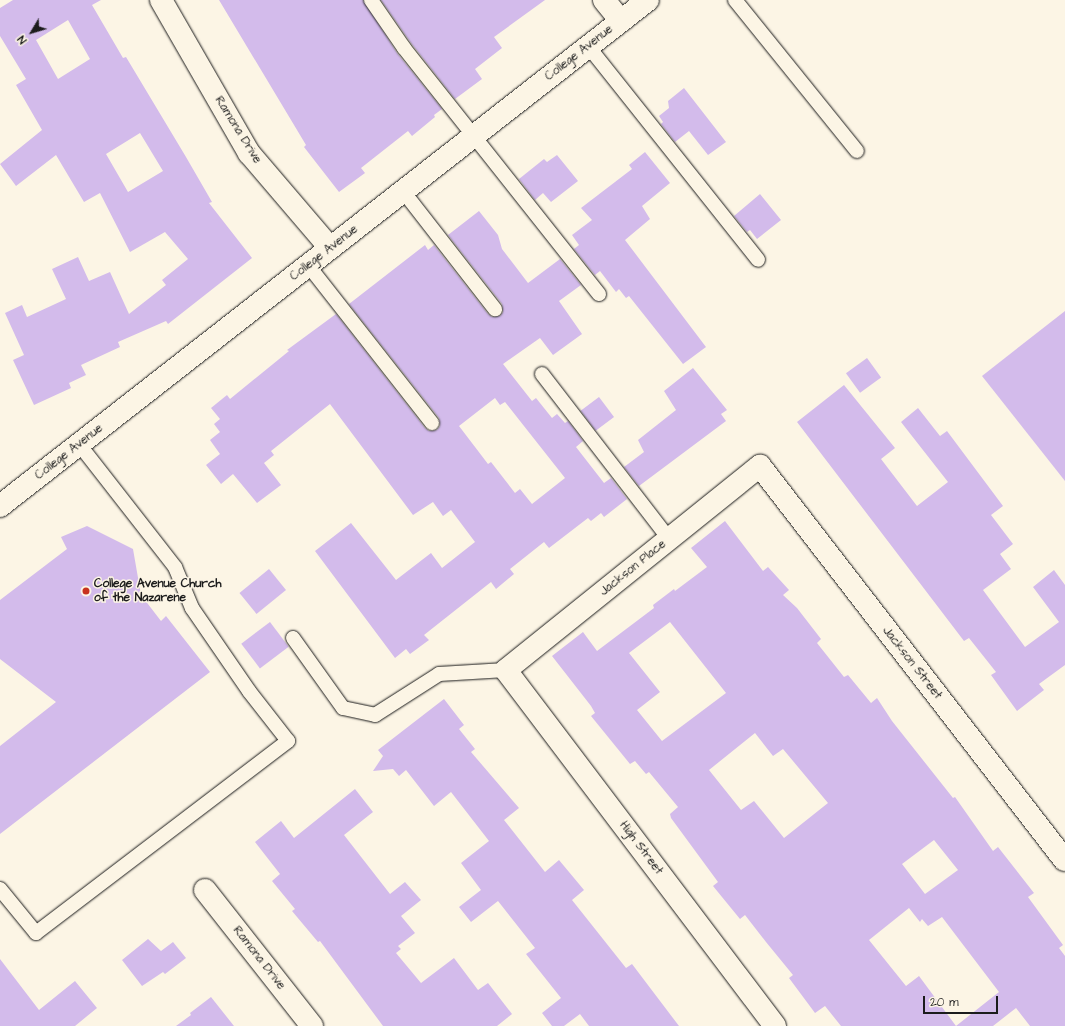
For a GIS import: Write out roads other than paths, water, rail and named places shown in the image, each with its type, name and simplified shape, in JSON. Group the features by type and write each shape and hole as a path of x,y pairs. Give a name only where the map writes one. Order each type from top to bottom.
{"street":[{"name":"Ramona Drive","path":"161,0 249,153 330,248"},
{"path":"604,0 620,21"},
{"name":"College Avenue","path":"0,506 648,0"},
{"name":"Jackson Place","path":"506,670 760,466"},
{"name":"Jackson Street","path":"760,466 1065,860"},
{"name":"High Street","path":"506,670 776,1026"},
{"name":"Ramona Drive","path":"205,890 312,1026"}],"lane":[{"path":"371,0 404,48 599,294"},
{"path":"735,0 857,151"},
{"path":"588,46 758,260"},
{"path":"403,191 495,309"},
{"path":"308,265 432,423"},
{"path":"542,374 669,539"},
{"path":"0,889 36,933 288,742 249,691 192,608 175,567 79,444"},
{"path":"293,638 343,708 375,715 439,674 506,670"}],"place":[{"name":"College Avenue Church of the Nazarene","path":"86,591"}]}
